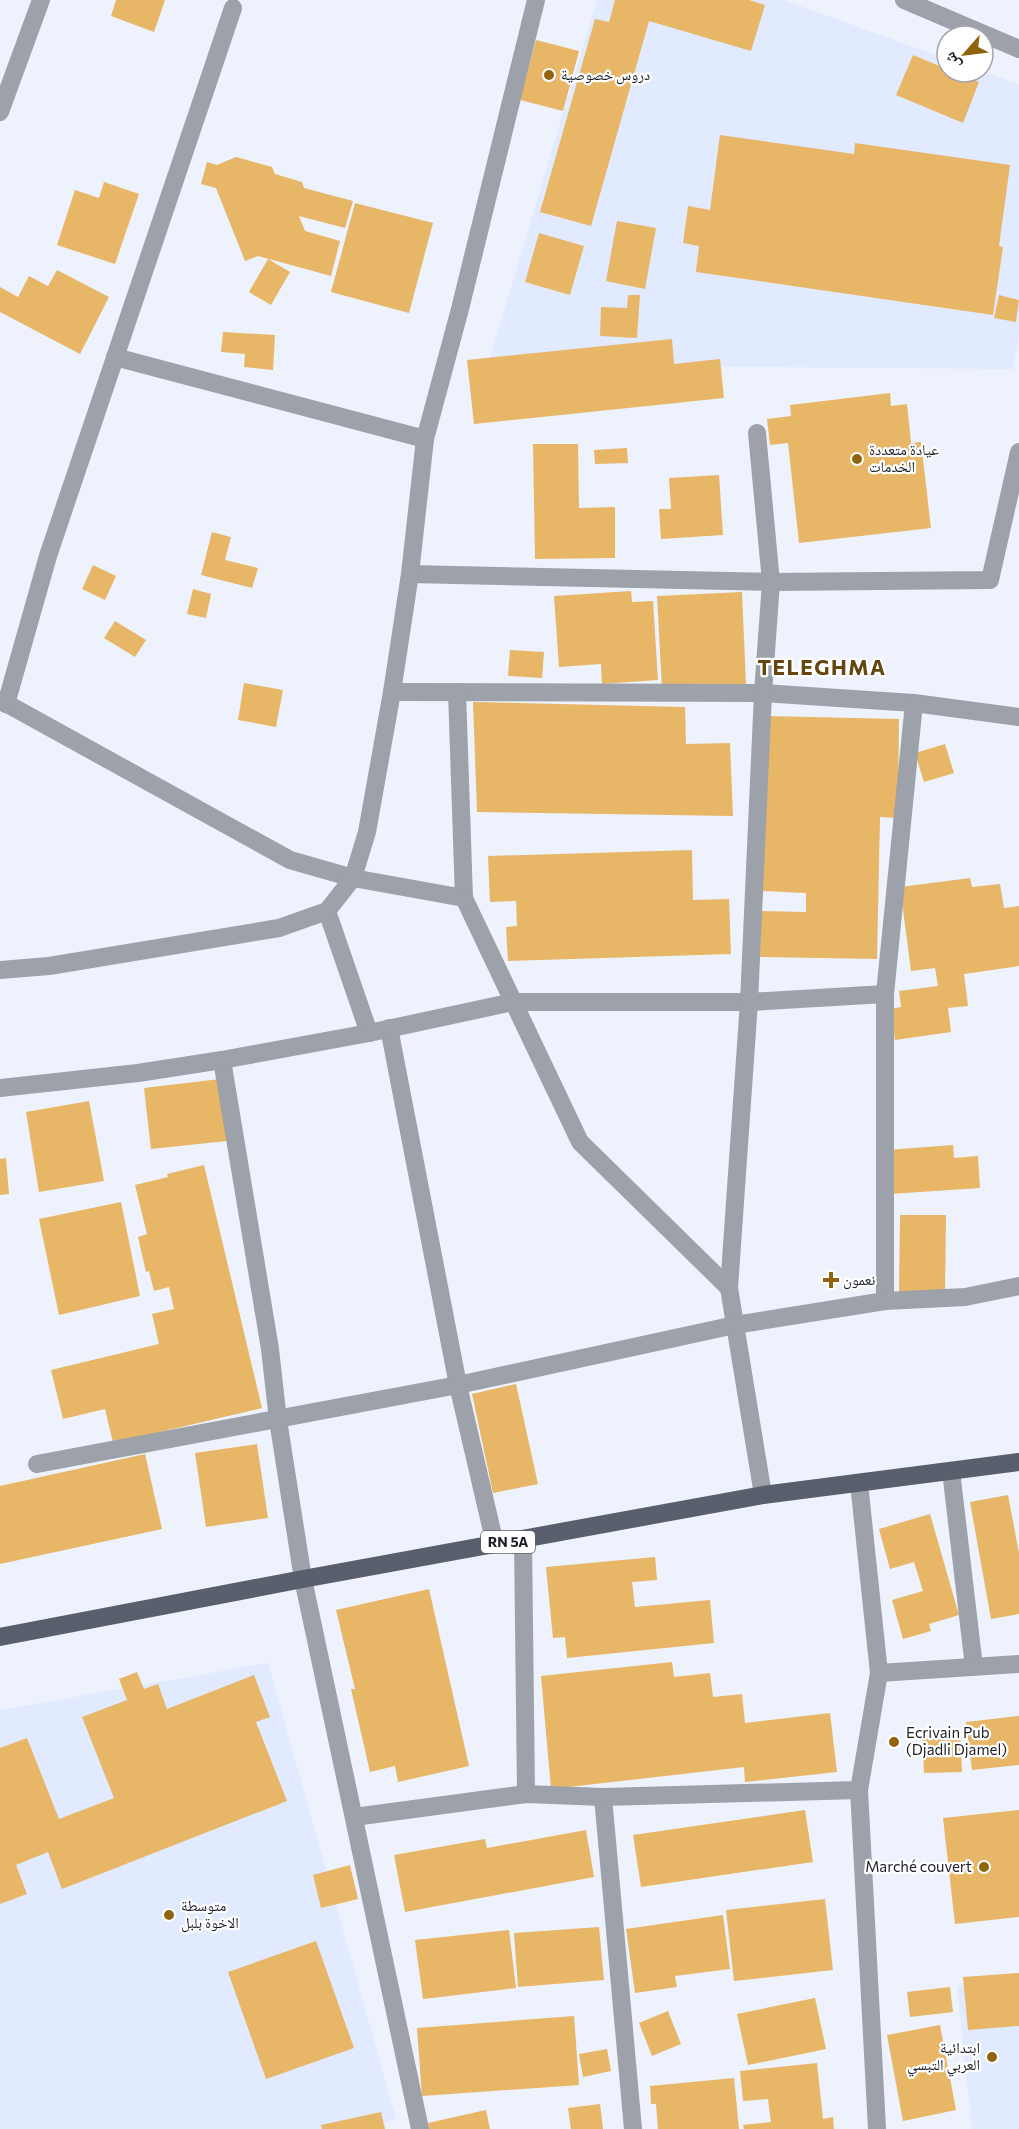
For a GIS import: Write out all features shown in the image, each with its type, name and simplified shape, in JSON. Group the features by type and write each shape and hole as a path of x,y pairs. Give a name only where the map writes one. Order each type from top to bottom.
{"main road":[{"name":"RN 5A","path":"0,1637 763,1495 1019,1462"}],"street":[{"path":"0,112 41,0"},
{"path":"0,970 50,966 279,928 327,911 353,878 367,832 392,692 410,574 425,439 460,309 536,0"},
{"path":"904,0 1019,50"},
{"path":"233,8 48,556 3,702 290,860 353,878 464,898"},
{"path":"115,357 425,439"},
{"path":"757,433 771,582 763,693 749,1002 729,1288 763,1495"},
{"path":"410,574 771,582 990,580 1019,453"},
{"path":"392,692 763,693 914,703 1019,717"},
{"path":"457,692 464,898 580,1142 729,1288"},
{"path":"885,1301 885,994 914,703"},
{"path":"327,911 369,1033"},
{"path":"0,1088 138,1073 222,1060 369,1033 513,1002 749,1002 885,994"},
{"path":"389,1028 458,1385 495,1544"},
{"path":"222,1060 270,1349 278,1420 303,1579 420,2129"},
{"path":"37,1464 458,1385 735,1325 885,1301 965,1297 1019,1286"},
{"path":"951,1471 974,1667"},
{"path":"859,1483 879,1673 859,1790 877,2129"},
{"path":"523,1539 526,1794"},
{"path":"879,1673 1019,1664"},
{"path":"354,1817 526,1794 603,1797 859,1790"},
{"path":"603,1797 633,2129"}],"shaded area":[{"path":"597,0 783,0 935,55 935,84 995,84 995,76 1019,84 1019,337 1013,369 488,365"},
{"name":"متوسطة الاخوة بلبل","path":"268,1663 396,2119 366,2129 0,2129 0,1710"},
{"name":"ابتدائية العربي التبسي","path":"1019,1980 1019,2129 972,2129 957,1986"}],"building":[{"path":"116,0 165,0 154,32 111,16"},
{"path":"615,0 749,0 765,5 751,51 649,21 591,226 540,212 595,19 609,22"},
{"name":"دروس خصوصية","path":"536,40 579,51 563,111 520,100"},
{"path":"913,55 935,64 935,84 978,84 963,123 896,95"},
{"path":"720,135 854,154 855,143 1010,165 999,246 1003,247 993,315 696,272 699,246 683,243 688,206 710,210"},
{"path":"236,157 272,167 275,174 302,182 304,188 353,201 345,228 299,216 305,231 340,241 331,276 258,256 245,261 216,188 201,184 207,162 217,165"},
{"path":"104,182 139,194 115,264 57,245 75,190 99,198"},
{"path":"355,203 433,223 409,313 331,292"},
{"path":"617,221 656,228 645,289 606,281"},
{"path":"539,233 584,246 570,295 525,282"},
{"path":"268,259 290,272 271,305 249,292"},
{"path":"57,270 109,297 80,354 0,312 0,287 18,297 29,276 48,286"},
{"path":"628,295 640,295 637,338 600,336 601,307 627,308"},
{"path":"999,295 1019,300 1016,322 994,318"},
{"path":"223,332 275,335 273,370 244,367 245,354 221,352"},
{"path":"672,339 674,364 720,359 724,398 474,424 467,360"},
{"name":"عيادة متعددة الخدمات","path":"890,393 891,406 907,404 911,443 921,442 931,528 799,543 788,443 770,445 767,419 791,416 790,405"},
{"path":"533,444 578,444 579,508 615,507 615,558 535,559"},
{"path":"627,448 628,463 595,464 594,450"},
{"path":"719,475 723,535 661,539 659,509 671,509 669,478"},
{"path":"212,532 231,537 225,560 258,568 252,588 201,575"},
{"path":"93,565 116,576 105,600 82,589"},
{"path":"193,589 211,594 206,618 187,614"},
{"path":"631,591 632,602 653,601 658,680 602,684 601,664 559,667 554,596"},
{"path":"742,592 746,685 662,689 657,596"},
{"path":"115,621 146,640 135,657 104,638"},
{"path":"510,650 544,652 542,678 508,676"},
{"path":"244,683 283,690 276,727 238,720"},
{"path":"473,702 685,707 686,744 730,743 733,816 477,812"},
{"path":"765,716 899,719 898,818 880,817 877,959 760,957 761,911 806,912 806,893 761,891"},
{"path":"945,744 954,773 924,782 915,753"},
{"path":"692,850 693,900 729,899 731,954 508,961 506,927 517,926 516,901 490,902 488,856"},
{"path":"970,878 972,887 1000,884 1004,908 1019,906 1019,966 964,974 968,1006 948,1008 951,1032 895,1040 891,1009 901,1007 899,991 938,986 935,968 911,971 900,887"},
{"path":"220,1079 227,1141 151,1149 144,1088"},
{"path":"89,1101 104,1181 39,1192 26,1112"},
{"path":"953,1145 954,1158 978,1156 980,1188 890,1194 887,1150"},
{"path":"6,1158 9,1194 0,1195 0,1159"},
{"path":"204,1165 262,1408 113,1443 105,1409 63,1419 51,1370 159,1344 152,1314 174,1309 169,1287 154,1291 149,1271 146,1272 138,1237 147,1234 135,1185"},
{"path":"121,1202 140,1296 59,1315 39,1219"},
{"path":"900,1215 946,1215 945,1293 899,1292"},
{"path":"516,1384 538,1484 493,1493 472,1394"},
{"path":"257,1444 268,1518 206,1527 195,1453"},
{"path":"145,1454 162,1529 0,1564 0,1486"},
{"path":"1008,1495 1019,1553 1019,1614 991,1619 970,1502"},
{"path":"930,1514 959,1615 929,1624 931,1631 903,1639 892,1600 923,1591 914,1562 890,1569 879,1529"},
{"path":"655,1557 657,1580 632,1582 635,1607 710,1600 714,1643 567,1658 565,1637 553,1638 546,1567"},
{"path":"429,1589 469,1766 398,1782 395,1766 370,1772 351,1689 355,1689 336,1610"},
{"path":"672,1662 674,1677 710,1673 713,1697 742,1694 745,1723 830,1713 837,1772 745,1782 744,1767 551,1789 541,1676"},
{"path":"137,1672 144,1689 158,1684 167,1709 254,1675 270,1717 256,1722 287,1801 62,1889 48,1852 16,1865 27,1894 0,1904 0,1748 27,1738 59,1819 114,1798 82,1717 127,1700 119,1679"},
{"path":"1019,1716 1019,1765 972,1770 966,1722"},
{"path":"960,1730 962,1772 924,1773 922,1731"},
{"path":"805,1810 813,1862 641,1887 633,1835"},
{"name":"Marché couvert","path":"1019,1810 1019,1917 955,1924 943,1818"},
{"path":"586,1830 594,1877 405,1912 394,1855 485,1839 487,1848"},
{"path":"350,1865 358,1899 321,1908 313,1875"},
{"path":"825,1899 833,1970 734,1981 726,1910"},
{"path":"723,1915 730,1969 675,1976 677,1987 635,1993 626,1929"},
{"path":"599,1927 604,1980 518,1987 514,1933"},
{"path":"509,1930 516,1988 423,1999 415,1940"},
{"path":"316,1941 354,2048 266,2079 228,1972"},
{"path":"1019,1973 1019,2026 968,2030 963,1977"},
{"path":"950,1987 953,2012 910,2017 907,1992"},
{"path":"815,1998 826,2049 748,2065 737,2014"},
{"path":"668,2011 681,2044 652,2056 639,2023"},
{"path":"574,2016 579,2085 422,2096 417,2028"},
{"path":"940,2025 956,2110 903,2121 887,2035"},
{"path":"607,2049 611,2071 583,2077 579,2054"},
{"path":"817,2063 823,2119 833,2117 834,2129 744,2129 743,2125 771,2122 768,2099 743,2101 740,2071"},
{"path":"734,2078 739,2129 658,2129 656,2104 651,2104 650,2086"},
{"path":"600,2104 603,2129 571,2129 568,2108"},
{"path":"486,2110 490,2129 429,2129 428,2123"},
{"path":"381,2112 385,2129 322,2129 321,2125"}],"place":[{"name":"دروس خصوصية","path":"549,75"},
{"name":"عيادة متعددة الخدمات","path":"857,459"},
{"name":"نعمون","path":"831,1280"},
{"name":"Ecrivain Pub (Djadli Djamel)","path":"894,1742"},
{"name":"Marché couvert","path":"984,1867"},
{"name":"متوسطة الاخوة بلبل","path":"169,1915"},
{"name":"ابتدائية العربي التبسي","path":"992,2057"}],"district":[{"name":"TELEGHMA","path":"822,668"}]}
